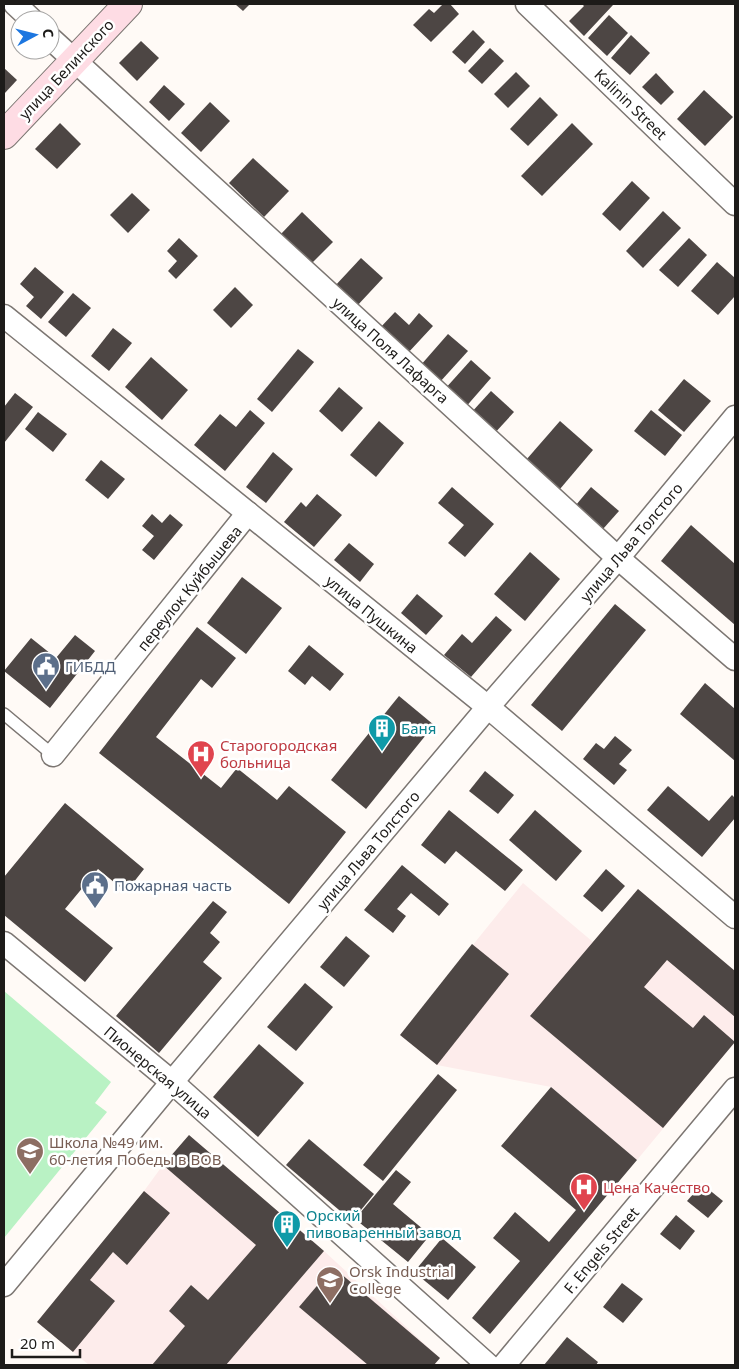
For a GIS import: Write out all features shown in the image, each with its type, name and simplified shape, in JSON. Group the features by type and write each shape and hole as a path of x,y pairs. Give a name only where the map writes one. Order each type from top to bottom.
{"street":[{"name":"улица Белинского","path":"4,135 128,4"},
{"name":"Kalinin Street","path":"527,4 735,204"},
{"name":"улица Поля Лафарга","path":"60,48 618,558 735,659"},
{"name":"улица Пушкина","path":"4,316 488,708 735,918"},
{"name":"улица Льва Толстого","path":"6,1278 488,708 618,558 735,417"},
{"name":"переулок Куйбышева","path":"53,755 248,513"},
{"name":"Пионерская улица","path":"4,943 172,1082 488,1365"},
{"name":"F. Engels Street","path":"504,1365 735,1089"}],"lane":[{"path":"4,714 53,755"}],"shaded area":[{"path":"523,883 593,942 638,889 735,971 735,1042 637,1160 551,1087 437,1065 400,1035"},
{"path":"189,1135 324,1251 440,1358 434,1365 89,1365 37,1322"}],"green space":[{"name":"Школа №49 им. 60-летия Победы в ВОВ","path":"4,991 111,1082 95,1103 107,1112 4,1238"}],"building":[{"path":"235,4 250,4 243,11"},
{"path":"443,4 450,4 459,14 431,42 413,25 429,9 434,13"},
{"path":"582,4 613,5 584,36 569,21 584,6"},
{"path":"609,15 628,33 607,56 588,38"},
{"path":"473,30 485,42 465,64 452,52"},
{"path":"631,35 650,53 630,75 611,58"},
{"path":"141,41 159,58 137,81 119,63"},
{"path":"490,48 504,61 482,84 468,71"},
{"path":"4,68 17,80 4,94"},
{"path":"516,72 530,86 508,108 494,94"},
{"path":"656,73 674,92 661,105 642,87"},
{"path":"164,85 185,104 169,121 149,102"},
{"path":"704,90 733,117 705,146 677,119"},
{"path":"540,97 558,115 528,146 510,129"},
{"path":"210,102 230,121 201,152 181,133"},
{"path":"60,123 81,144 57,169 35,149"},
{"path":"572,123 593,144 542,196 521,176"},
{"path":"253,158 289,191 264,217 229,183"},
{"path":"632,181 650,198 620,231 602,214"},
{"path":"132,193 150,210 128,233 110,215"},
{"path":"663,211 681,228 643,268 626,251"},
{"path":"302,212 333,242 311,264 280,235"},
{"path":"179,238 198,256 176,279 168,271 177,261 167,251"},
{"path":"689,238 707,255 678,287 659,270"},
{"path":"361,258 383,278 356,307 334,287"},
{"path":"717,262 735,278 735,296 718,315 691,291"},
{"path":"35,267 64,292 41,319 26,306 34,297 20,284"},
{"path":"235,287 253,305 231,328 213,310"},
{"path":"73,293 91,308 66,337 48,322"},
{"path":"395,312 409,325 419,313 433,326 407,354 379,329"},
{"path":"113,328 132,343 109,371 91,356"},
{"path":"448,334 468,351 439,383 420,366"},
{"path":"298,349 314,362 272,412 257,399"},
{"path":"151,357 188,390 162,420 125,387"},
{"path":"471,360 491,378 464,409 444,390"},
{"path":"684,379 711,401 684,432 658,410"},
{"path":"339,387 363,408 342,432 319,411"},
{"path":"491,391 514,412 493,435 470,414"},
{"path":"15,393 33,407 4,443 4,407"},
{"path":"250,410 265,423 225,471 194,445 220,414 236,427"},
{"path":"651,410 682,435 665,456 634,431"},
{"path":"38,412 67,434 53,452 25,429"},
{"path":"379,421 404,443 376,477 350,455"},
{"path":"560,421 593,450 560,489 526,460"},
{"path":"273,452 293,469 266,503 246,487"},
{"path":"101,460 125,479 108,499 85,480"},
{"path":"452,487 494,524 465,557 448,543 464,525 438,503"},
{"path":"591,487 619,511 603,529 576,505"},
{"path":"317,494 342,515 314,547 284,522 301,502 306,507"},
{"path":"152,514 162,523 170,514 183,525 154,560 142,550 154,536 142,526"},
{"path":"691,525 735,564 735,625 661,561"},
{"path":"349,543 374,564 360,582 334,560"},
{"path":"530,552 560,579 525,621 494,594"},
{"path":"242,577 282,608 246,654 207,623"},
{"path":"417,594 443,616 426,635 401,613"},
{"path":"615,604 646,630 562,731 531,705"},
{"path":"496,616 512,630 471,677 444,655 462,634 472,643"},
{"path":"197,627 236,658 212,688 201,679 156,737 221,788 237,768 277,800 289,786 346,832 289,904 99,753"},
{"name":"ГИБДД","path":"75,635 95,651 50,708 4,671 31,638 56,658"},
{"path":"309,645 344,674 330,691 312,676 305,685 288,671"},
{"path":"705,683 735,709 735,761 680,714"},
{"name":"Баня","path":"399,696 434,725 366,809 331,780"},
{"path":"615,736 632,750 619,764 627,770 614,785 583,759 596,743 604,749"},
{"path":"485,771 514,795 498,814 469,791"},
{"path":"668,786 709,821 732,795 735,798 735,818 702,857 647,810"},
{"path":"65,803 144,869 126,892 98,869 65,909 113,948 85,982 4,915 4,877"},
{"path":"449,810 523,870 505,891 456,851 445,864 421,845"},
{"path":"535,810 582,851 556,881 509,840"},
{"path":"402,865 449,904 439,916 411,893 397,909 406,916 393,933 364,910"},
{"path":"606,869 625,886 602,912 583,896"},
{"path":"638,889 735,971 735,1017 667,960 644,987 693,1028 704,1015 735,1042 663,1128 530,1016"},
{"path":"213,901 227,912 210,933 220,942 203,962 222,978 159,1053 116,1016"},
{"path":"346,936 370,956 344,987 320,967"},
{"path":"472,944 509,974 437,1065 400,1035"},
{"path":"305,983 333,1007 296,1051 267,1027"},
{"path":"259,1044 304,1083 258,1137 213,1097"},
{"path":"438,1074 457,1090 383,1181 363,1165"},
{"name":"Цена Качество","path":"551,1087 637,1160 490,1334 472,1318 520,1261 493,1238 515,1212 549,1242 576,1210 501,1146"},
{"name":"Орский пивоваренный завод","path":"189,1135 324,1251 226,1365 152,1365 185,1326 169,1311 191,1285 208,1300 256,1245 163,1165"},
{"path":"309,1139 374,1194 352,1221 286,1165"},
{"path":"396,1170 411,1182 393,1204 430,1235 408,1262 355,1219"},
{"path":"702,1184 723,1201 708,1218 687,1201"},
{"path":"144,1191 170,1213 127,1265 113,1252 90,1280 115,1301 73,1352 37,1322"},
{"path":"676,1215 695,1231 680,1250 660,1234"},
{"path":"442,1238 476,1267 448,1300 414,1272"},
{"path":"333,1267 440,1358 434,1365 368,1365 299,1307"},
{"path":"622,1283 643,1299 623,1323 603,1307"},
{"path":"567,1337 598,1362 596,1365 544,1365"}],"place":[{"name":"ГИБДД","path":"46,690"},
{"name":"Баня","path":"382,752"},
{"name":"Старогородская больница","path":"201,778"},
{"name":"Пожарная часть","path":"95,909"},
{"name":"Школа №49 им. 60-летия Победы в ВОВ","path":"30,1175"},
{"name":"Цена Качество","path":"584,1211"},
{"name":"Орский пивоваренный завод","path":"287,1248"},
{"name":"Orsk Industrial College","path":"330,1304"}]}
